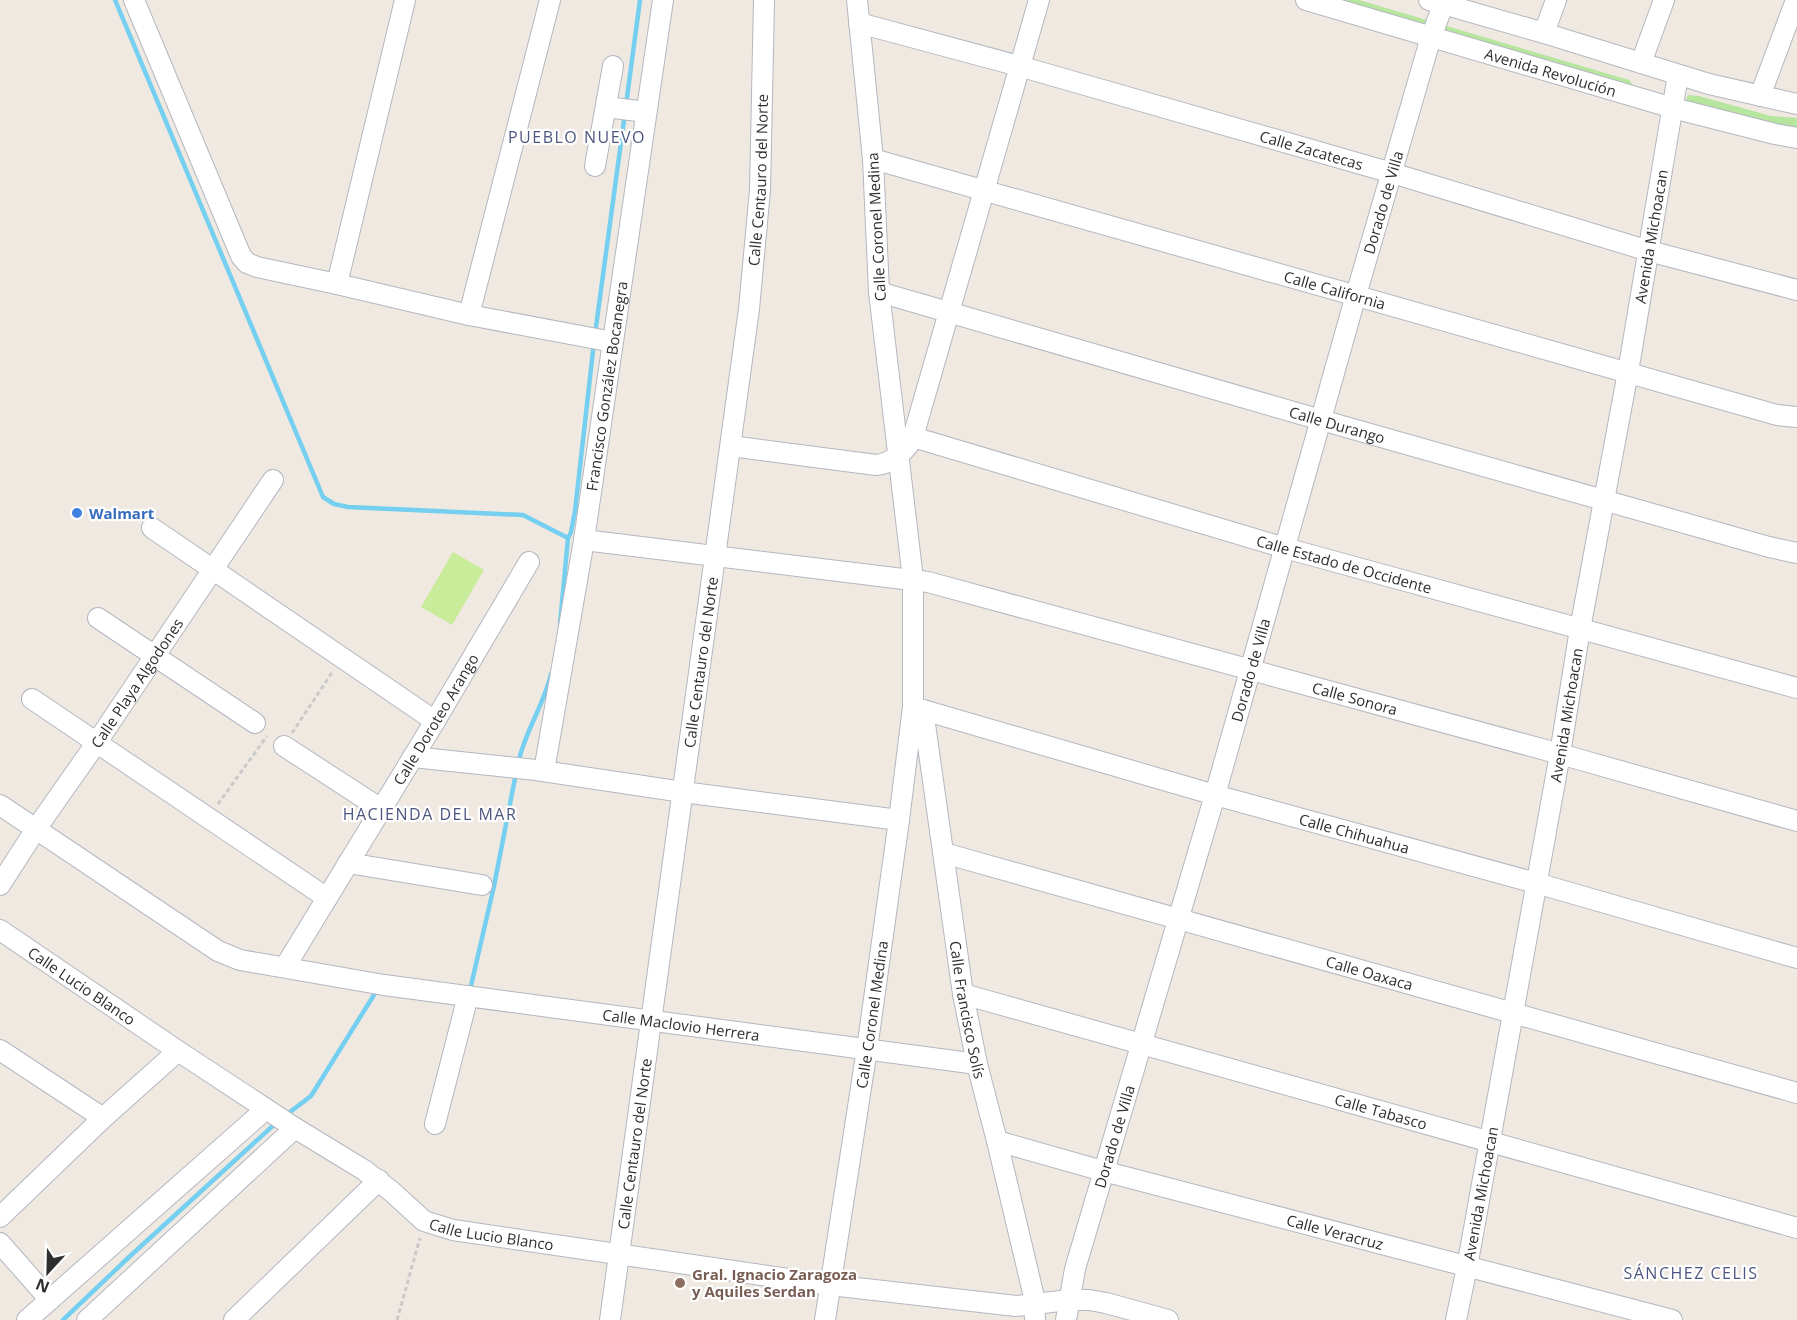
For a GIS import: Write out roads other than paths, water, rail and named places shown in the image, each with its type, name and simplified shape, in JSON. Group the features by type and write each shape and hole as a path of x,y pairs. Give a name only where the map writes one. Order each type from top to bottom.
{"street":[{"path":"134,0 241,256 247,263 470,315 600,339"},
{"path":"338,284 405,0"},
{"path":"470,315 550,0"},
{"name":"Francisco González Bocanegra","path":"540,770 584,540 600,339 646,112 663,0"},
{"name":"Calle Centauro del Norte","path":"610,1320 749,309 759,210 764,0"},
{"name":"Calle Coronel Medina","path":"825,1320 867,1050 899,820 918,709 913,579 879,292 873,159 857,0"},
{"path":"731,446 876,465 887,463 911,442 1039,0"},
{"name":"Avenida Revolución","path":"1306,0 1673,108 1797,138"},
{"path":"1544,33 1556,0"},
{"path":"1641,63 1664,0"},
{"path":"1439,1 1678,75 1797,104"},
{"name":"Dorado de Villa","path":"1069,1300 1075,1269 1215,795 1431,37 1439,1"},
{"path":"1760,96 1797,1"},
{"name":"Calle Zacatecas","path":"859,22 1392,173 1649,250 1797,290"},
{"path":"595,166 614,66"},
{"name":"Avenida Michoacan","path":"1456,1320 1514,1012 1580,629 1628,372 1678,75"},
{"path":"606,107 646,112"},
{"name":"Calle California","path":"873,159 1777,415 1797,417"},
{"name":"Calle Durango","path":"879,292 1321,420 1797,553"},
{"name":"Calle Estado de Occidente","path":"913,437 1285,548 1797,688"},
{"name":"Calle Playa Algodones","path":"0,885 273,480"},
{"path":"152,528 435,721"},
{"name":"Calle Sonora","path":"584,540 913,579 949,586 1797,821"},
{"name":"Calle Doroteo Arango","path":"285,967 435,721 528,562"},
{"path":"98,618 263,727"},
{"path":"32,699 327,898"},
{"name":"Calle Chihuahua","path":"918,709 1797,958"},
{"name":"Calle Francisco Solís","path":"918,709 944,853 963,994 977,1064 997,1141 1035,1312"},
{"path":"284,746 381,809"},
{"path":"413,757 540,770 682,792 899,820"},
{"name":"Calle Maclovio Herrera","path":"0,805 218,951 240,960 376,984 977,1064"},
{"name":"Calle Oaxaca","path":"944,853 1797,1093"},
{"path":"348,863 482,885"},
{"name":"Calle Lucio Blanco","path":"0,930 178,1051 379,1180 424,1221 453,1230 830,1285 1016,1306 1035,1312 1069,1300 1089,1300 1167,1320"},
{"name":"Calle Tabasco","path":"963,994 1797,1228"},
{"path":"435,1124 468,996"},
{"path":"0,1217 103,1118 178,1051"},
{"path":"2,1054 103,1118"},
{"path":"27,1320 266,1109"},
{"path":"87,1320 295,1128"},
{"name":"Calle Veracruz","path":"997,1141 1103,1171 1672,1320"},
{"path":"234,1320 379,1180"},
{"path":"0,1243 50,1300"},
{"path":"1066,1320 1069,1300"}],"waterway":[{"path":"115,0 323,497 334,504 348,507 523,515 568,538 560,624"},
{"path":"626,105 640,0"},
{"path":"595,334 625,113"},
{"path":"568,538 575,511 594,342"},
{"path":"518,764 551,674"},
{"path":"470,990 494,886 516,773"},
{"path":"286,1115 311,1096 377,990"},
{"path":"63,1320 277,1122"}],"place":[{"name":"Walmart","path":"77,513"},
{"name":"Gral. Ignacio Zaragoza y Aquiles Serdan","path":"680,1283"}],"district":[{"name":"PUEBLO NUEVO","path":"577,137"},
{"name":"HACIENDA DEL MAR","path":"430,814"},
{"name":"SÁNCHEZ CELIS","path":"1691,1273"}]}
